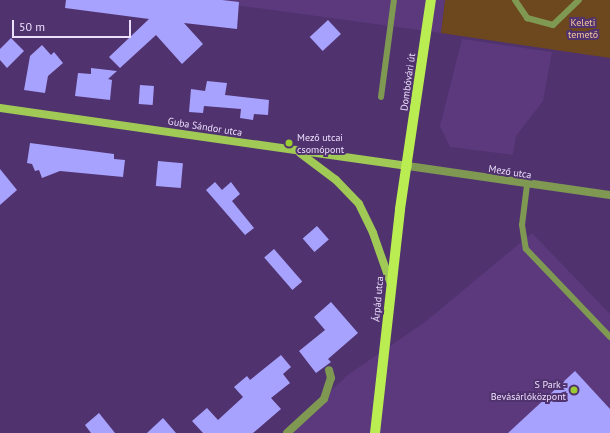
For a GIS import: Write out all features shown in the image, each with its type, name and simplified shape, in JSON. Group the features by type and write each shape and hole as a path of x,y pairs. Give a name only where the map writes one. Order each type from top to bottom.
{"main road":[{"name":"Dombóvári út","path":"408,166 431,0"},
{"name":"Guba Sándor utca","path":"0,108 192,134 300,153 408,166"},
{"path":"300,153 336,180 359,204 373,232 391,285"},
{"name":"Árpád utca","path":"375,433 391,285 408,166"}],"street":[{"name":"Mező utca","path":"408,166 527,185 610,196"},
{"path":"287,433 324,399 331,378 329,370"}],"lane":[{"path":"381,97 394,0"},
{"path":"515,0 527,18 552,25 579,0"},
{"path":"527,185 522,224 526,249 610,337"}],"shaded area":[{"path":"198,0 445,0 441,33"},
{"path":"462,39 552,52 543,101 516,136 513,155 450,147 440,126"},
{"name":"S Park - Bevásárlóközpont","path":"532,233 610,314 610,433 285,433 349,374 425,322"}],"green space":[{"name":"Keleti temető","path":"445,0 610,0 610,58 441,33"}],"building":[{"path":"66,0 222,0 239,2 237,29 184,23 203,44 182,64 156,35 120,68 109,57 149,19 65,8"},
{"path":"328,20 341,34 323,51 310,37"},
{"path":"11,38 24,51 7,68 0,60 0,49"},
{"path":"42,45 51,55 54,52 63,63 48,76 45,93 24,90 30,56"},
{"path":"91,68 117,71 108,79 112,80 110,100 75,96 78,73 91,74"},
{"path":"207,81 227,83 225,95 269,100 268,115 254,114 253,120 240,118 241,109 204,106 203,113 189,112 191,89 205,91"},
{"path":"140,85 154,86 153,105 139,104"},
{"path":"30,143 114,154 114,159 125,160 123,177 60,171 42,178 39,170 35,171 32,164 27,163"},
{"path":"158,161 183,163 181,188 156,186"},
{"path":"0,169 17,190 0,205"},
{"path":"215,182 222,190 231,182 240,194 232,201 254,228 245,235 206,190"},
{"path":"317,226 329,240 314,252 303,238"},
{"path":"274,249 302,281 292,290 264,258"},
{"path":"331,302 358,333 328,359 331,362 316,373 299,351 325,330 314,317"},
{"path":"281,355 291,367 283,374 290,383 271,398 281,409 253,433 203,433 192,421 207,408 218,420 243,397 234,387 247,376 250,380"},
{"name":"S Park - Bevásárlóközpont","path":"575,371 610,409 610,433 508,433"},
{"path":"99,413 115,433 91,433 85,425"},
{"path":"163,418 176,433 147,433"}],"place":[{"name":"Mező utcai csomópont","path":"289,143"},
{"name":"S Park - Bevásárlóközpont","path":"574,390"}]}
